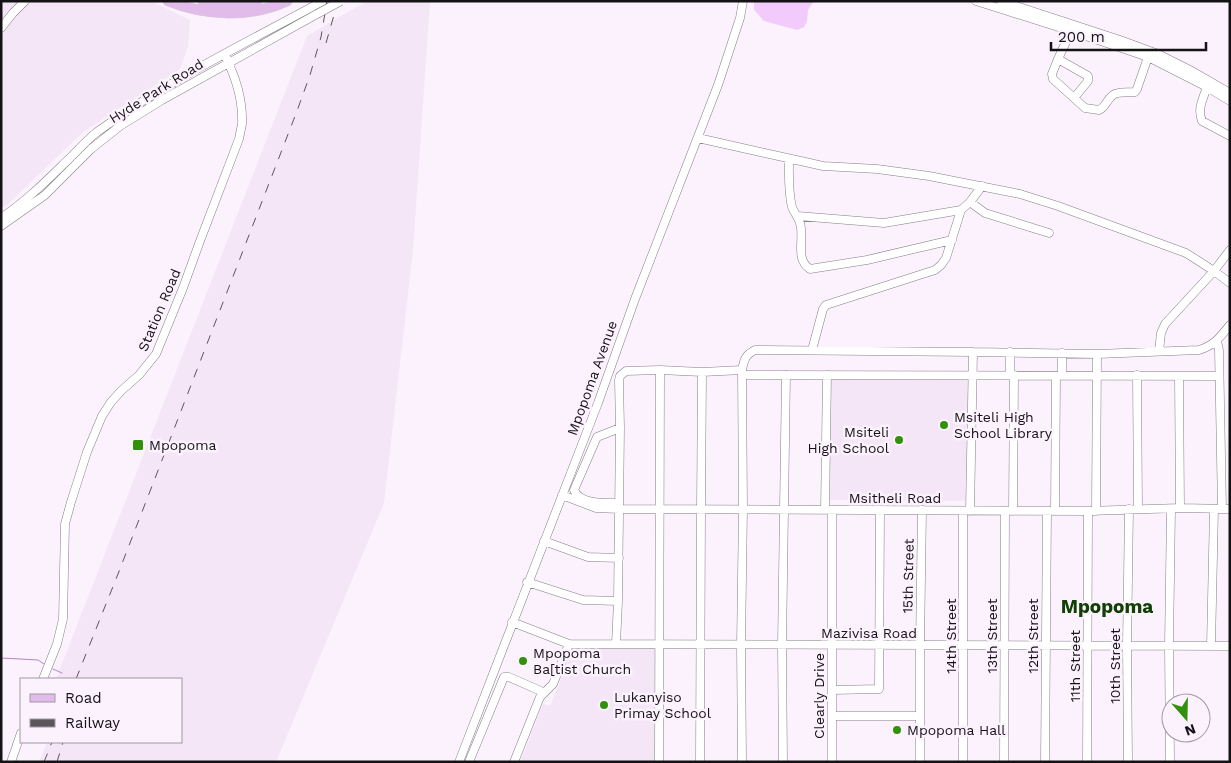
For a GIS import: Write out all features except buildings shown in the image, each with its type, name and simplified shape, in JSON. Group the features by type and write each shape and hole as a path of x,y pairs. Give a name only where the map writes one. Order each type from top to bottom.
{"main road":[{"path":"168,1 202,11 226,13 262,9 287,1"},
{"path":"203,1 216,4 240,4 257,1"}],"street":[{"path":"1,28 25,1"},
{"name":"Hyde Park Road","path":"1,226 45,195 92,149 120,126 228,62 341,1"},
{"name":"Mpopoma Avenue","path":"459,762 718,85 744,1"},
{"path":"976,1 1148,57 1230,101"},
{"path":"1001,1 1158,54 1230,93"},
{"name":"Hyde Park Road","path":"1,218 29,197 94,134 109,123 141,102 224,54 321,2"},
{"path":"1071,31 1052,77 1085,108 1099,110 1104,107 1115,93 1135,92 1148,57"},
{"name":"Station Road","path":"43,678 57,644 63,619 65,524 70,502 87,452 102,416 111,402 139,375 156,354 239,139 242,124 241,106 237,88 224,54"},
{"path":"1058,59 1088,76 1088,81 1074,98"},
{"path":"1207,87 1199,108 1202,122 1230,136"},
{"path":"698,138 823,166 877,169 929,176 1020,194 1186,253 1230,283"},
{"path":"789,159 788,186 790,197 793,210 798,216 801,227 802,258 805,266 810,269 867,260 952,240"},
{"path":"812,350 823,309 826,305 935,270 941,265 946,258 962,210 982,186"},
{"path":"970,202 985,213 1049,232"},
{"path":"798,216 884,224 962,210"},
{"path":"1159,350 1161,333 1165,324 1214,271 1230,250"},
{"path":"742,762 742,372 746,354 755,350 1096,354 1159,350 1199,350 1209,347 1217,341 1229,326"},
{"path":"1211,646 1222,509 1219,350 1217,341"},
{"name":"14th Street","path":"963,762 967,511 973,352"},
{"name":"13th Street","path":"1004,762 1004,645 1012,375 1010,352"},
{"name":"12th Street","path":"1045,762 1046,645 1051,511 1062,353"},
{"name":"11th Street","path":"1087,762 1087,645 1097,375 1096,354"},
{"path":"659,762 660,370"},
{"path":"616,644 619,558 619,380 620,376 626,371 742,372 786,375 1219,376"},
{"path":"700,762 702,372"},
{"path":"783,762 783,510 786,375"},
{"name":"Clearly Drive","path":"827,375 832,645 832,762"},
{"path":"1138,375 1138,509"},
{"path":"1170,762 1169,645 1179,376"},
{"path":"619,506 594,502 577,496 574,490 597,438 620,428"},
{"name":"Msitheli Road","path":"562,495 596,508 619,506 701,509 967,511 1222,509"},
{"path":"832,690 879,689 880,510"},
{"name":"15th Street","path":"920,762 922,510"},
{"name":"10th Street","path":"1128,510 1128,762"},
{"path":"544,541 588,557 619,558"},
{"path":"527,582 583,600 618,601"},
{"name":"Mazivisa Road","path":"512,622 570,644 1230,646"},
{"path":"514,762 540,697 553,684 570,644"},
{"path":"469,762 504,677 509,677 543,692"},
{"path":"832,716 920,716"},
{"path":"11,762 20,736"}],"shaded area":[{"path":"1,1 151,1 190,20 188,47 180,69 83,132 7,205 1,208"},
{"path":"368,1 430,1 413,250 384,503 276,762 39,762 47,743 182,743 182,678 56,678 307,36"},
{"path":"754,1 814,1 808,10 807,21 804,27 797,30 764,21 754,10"},
{"name":"Msiteli High School","path":"830,379 969,380 969,501 830,500"},
{"name":"Lukanyiso Primay School","path":"657,648 658,762 520,762 543,704 550,706 573,649"}],"waterway":[{"path":"1,658 38,660 44,664"},
{"path":"53,669 62,673"}],"railway":[{"path":"76,678 297,111 321,37 327,1"},
{"path":"326,43 334,15 335,1"},
{"path":"44,762 52,743"},
{"path":"57,762 63,743"}],"place":[{"name":"Msiteli High School Library","path":"944,425"},
{"name":"Msiteli High School","path":"899,440"},
{"name":"Mpopoma","path":"138,445"},
{"name":"Mpopoma Ba[tist Church","path":"523,661"},
{"name":"Lukanyiso Primay School","path":"604,705"},
{"name":"Mpopoma Hall","path":"897,730"}],"district":[{"name":"Mpopoma","path":"1107,606"}]}
